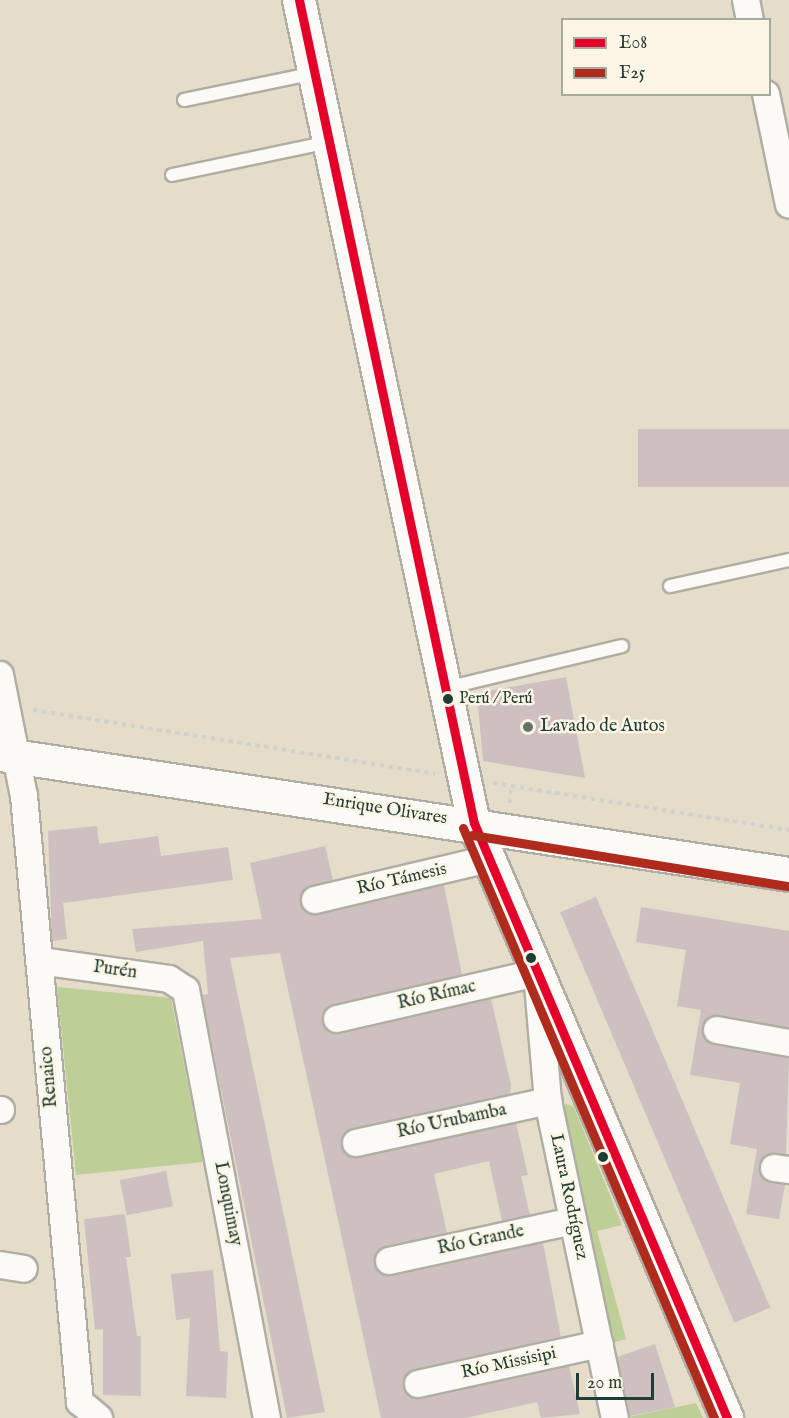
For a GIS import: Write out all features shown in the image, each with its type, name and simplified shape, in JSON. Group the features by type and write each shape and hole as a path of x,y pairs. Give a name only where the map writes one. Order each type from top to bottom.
{"main road":[{"name":"Enrique Olivares","path":"5,750 789,874"}],"street":[{"path":"299,0 474,824 727,1418"},
{"path":"746,0 750,18"},
{"path":"766,96 789,205"},
{"name":"Renaico","path":"0,675 7,706 5,750 40,961 89,1410"},
{"name":"Río Támesis","path":"315,900 489,859"},
{"name":"Purén","path":"40,961 169,979 186,990"},
{"name":"Río Rímac","path":"337,1019 537,973"},
{"name":"Laura Rodríguez","path":"537,973 548,1101 615,1418"},
{"name":"Lonquimay","path":"186,990 267,1418"},
{"path":"717,1030 789,1043"},
{"name":"Río Urubamba","path":"356,1143 548,1101"},
{"name":"Río Grande","path":"389,1262 573,1221"},
{"name":"Río Missisipi","path":"418,1384 600,1344"}],"lane":[{"path":"184,100 314,73"},
{"path":"172,175 329,142"},
{"path":"670,586 789,560"},
{"path":"446,688 622,646"}],"path":[{"path":"7,706 789,830"}],"green space":[{"path":"57,987 171,998 203,1162 76,1175"},
{"path":"566,1104 574,1107 622,1225 597,1231 626,1339 608,1344 562,1107"},
{"path":"696,1403 703,1418 624,1418"}],"building":[{"path":"638,429 789,429 789,487 638,487"},
{"name":"Lavado de Autos","path":"566,677 585,778 483,761 477,693"},
{"path":"97,826 99,844 158,836 161,856 228,847 233,880 63,903 67,939 52,941 48,831"},
{"path":"325,846 333,880 304,890 305,911 318,915 444,885 462,975 333,1005 323,1015 326,1029 340,1034 491,999 511,1085 510,1094 352,1129 342,1138 345,1153 359,1158 516,1123 528,1175 521,1176 530,1215 502,1221 489,1161 434,1174 447,1233 385,1247 375,1265 392,1276 543,1243 561,1337 415,1369 404,1379 404,1388 421,1399 569,1366 580,1414 541,1418 537,1402 466,1418 381,1418 280,953 230,958 325,1412 287,1418 202,995 208,994 203,941 136,952 132,929 262,919 250,863"},
{"path":"596,897 770,1308 734,1323 560,912"},
{"path":"641,907 789,931 789,1028 719,1015 702,1028 714,1045 789,1058 786,1154 768,1154 759,1167 765,1180 785,1185 779,1219 746,1214 757,1149 730,1144 740,1083 690,1075 701,1010 677,1006 686,950 636,942"},
{"path":"166,1171 173,1206 127,1215 120,1180"},
{"path":"125,1214 131,1257 126,1257 137,1336 141,1336 141,1396 103,1395 103,1329 95,1330 84,1219"},
{"path":"213,1270 220,1351 228,1352 226,1398 186,1396 190,1318 176,1320 171,1274"},
{"path":"655,1344 675,1407 630,1416 617,1357"}],"transit line":[{"name":"E08","path":"299,0 474,823 727,1418"},
{"name":"F25","path":"463,828 714,1418"},
{"name":"F25","path":"472,835 787,886"}],"place":[{"name":"Perú / Perú","path":"448,699"},
{"name":"Lavado de Autos","path":"528,727"}]}
